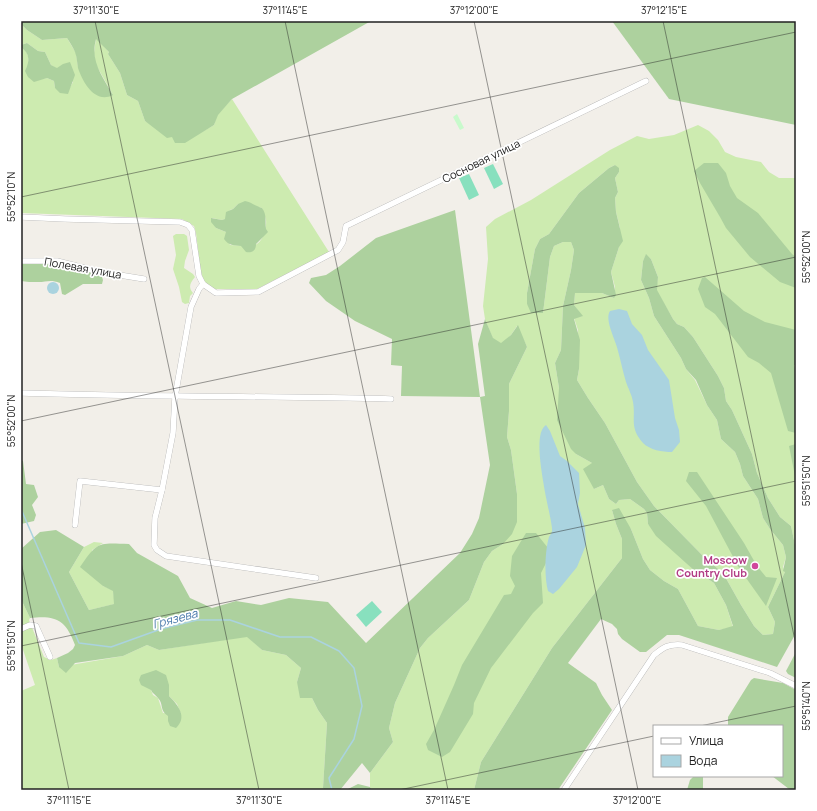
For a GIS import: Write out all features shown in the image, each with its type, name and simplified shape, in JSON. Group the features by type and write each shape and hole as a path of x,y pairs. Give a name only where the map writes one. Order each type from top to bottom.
{"street":[{"name":"Сосновая улица","path":"203,284 216,293 258,292 338,250 343,242 346,226 646,81"},
{"path":"21,217 180,222 188,225 192,230 199,276 203,284 191,306 175,397 173,433 155,518 154,545 157,550 166,556 316,578"},
{"name":"Полевая улица","path":"21,261 56,261 101,272 144,279"},
{"path":"21,394 391,399"},
{"path":"75,525 80,481 162,490"},
{"path":"21,629 30,625 36,626 50,657"},
{"path":"564,790 654,655 665,646 675,644 682,645 770,673 796,686"}],"green space":[{"path":"21,21 371,21 232,99 218,115 214,125 185,143 175,143 172,137 167,138 145,121 138,101 127,95 120,73 108,54 109,52 96,39 95,54 98,68 113,95 107,97 101,97 95,94 87,86 78,68 75,52 67,38 42,40 27,30 21,24"},
{"path":"612,21 796,21 796,125 669,99"},
{"path":"21,24 42,40 67,38 76,53 78,67 113,95 95,63 94,53 96,38 109,52 108,54 120,73 127,95 138,101 145,121 172,137 200,133 214,125 217,115 232,99 329,252 257,289 215,289 205,283 201,274 194,226 182,219 21,213 21,47 28,54 28,65 40,79 47,78 54,81 55,88 69,89 73,82 51,65 45,52 38,51 27,43 21,45","holes":["238,204 262,208 266,220 266,227 262,238 258,243 252,246 230,245 226,232 216,228 212,218 222,220 226,219 230,210"]},
{"path":"27,43 38,51 45,52 51,65 57,68 70,62 75,75 68,94 60,93 55,88 54,81 47,78 34,82 28,77 25,71 28,64 28,55 21,47 21,45"},
{"path":"457,114 464,128 460,130 453,117"},
{"name":"Moscow Country Club","path":"698,125 709,131 718,140 725,152 736,157 761,162 769,172 779,178 796,178 796,556 791,526 780,517 768,498 757,473 752,454 732,410 726,401 724,388 693,337 684,327 677,324 673,319 656,290 658,277 651,259 646,255 643,261 641,280 649,298 654,316 681,358 686,369 695,380 707,405 717,420 721,439 735,452 743,476 758,499 763,518 783,545 786,557 783,567 785,572 768,607 775,622 773,634 763,635 754,626 723,573 704,557 654,506 637,482 605,423 577,380 579,369 578,330 574,318 582,316 574,305 575,292 602,293 614,298 615,287 611,272 619,247 620,228 616,212 615,198 618,192 615,178 619,172 615,165 609,168 579,193 549,234 540,239 535,249 527,293 527,304 543,313 550,257 554,246 563,242 571,242 574,250 563,306 561,350 555,363 559,388 559,402 576,454 592,463 594,489 603,485 609,499 616,504 619,500 630,499 644,509 647,513 648,524 696,572 714,583 726,605 733,627 719,630 698,626 678,589 664,581 650,570 643,559 631,529 612,510 622,539 622,558 552,648 481,762 474,790 372,790 370,787 370,773 393,742 389,728 395,703 420,648 428,638 469,600 484,562 492,551 503,544 517,494 511,450 507,437 509,384 527,347 517,326 502,344 493,339 485,319 483,306 488,259 486,227 495,219 531,200 610,150 637,136 649,139 674,135"},
{"path":"704,163 718,163 726,173 730,186 737,198 758,213 796,257 796,288 780,282 750,257 726,228 694,171"},
{"path":"493,164 503,184 494,189 484,168"},
{"path":"615,165 619,168 619,172 615,178 618,192 615,198 616,212 623,241 619,247 611,272 616,295 614,298 602,293 575,293 574,305 583,316 574,319 580,340 577,380 605,423 637,482 654,506 704,557 723,573 754,626 763,635 773,634 775,622 768,607 785,572 783,571 786,557 783,545 763,518 758,499 743,476 735,452 721,439 717,420 707,405 696,380 686,369 681,358 654,316 649,298 641,280 643,261 646,254 651,259 658,277 657,290 673,319 677,324 684,327 693,337 718,376 724,388 726,401 732,410 752,454 757,473 768,498 780,517 791,526 796,556 796,633 777,667 679,635 667,635 646,652 640,652 622,639 618,634 617,629 612,624 601,619 568,663 596,683 612,710 558,790 474,790 481,762 552,648 622,558 622,539 612,510 619,508 631,529 643,559 650,570 664,581 678,589 698,626 719,630 733,626 726,605 714,583 696,572 656,536 648,524 647,513 644,509 630,499 619,500 616,504 609,499 603,485 594,489 583,469 592,463 576,454 571,449 557,420 559,388 555,363 561,350 563,306 574,250 571,242 563,242 554,246 550,257 543,313 531,313 527,304 527,293 535,249 540,239 549,234 579,193 609,168"},
{"path":"469,174 479,195 469,200 459,178"},
{"path":"245,201 262,208 265,213 266,229 268,232 256,244 254,250 250,252 246,252 241,246 228,243 224,239 226,232 216,228 211,222 211,218 222,220 225,219 226,212"},
{"path":"455,210 480,397 401,396 402,366 391,365 392,339 355,321 326,301 309,283 311,278 326,275 340,266 376,238"},
{"path":"176,234 184,234 187,236 189,250 184,268 195,277 190,285 190,289 193,293 190,296 189,303 185,304 182,302 173,269 176,255 173,236"},
{"path":"21,263 49,263 67,268 77,273 88,272 95,274 102,277 103,280 102,284 83,284 65,295 62,294 60,283 57,282 21,281"},
{"path":"705,277 744,311 765,322 796,330 796,365 794,365 796,375 796,433 788,431 771,373 759,363 748,357 715,314 705,307 698,289 702,278"},
{"path":"485,319 493,338 501,343 511,335 518,325 527,347 509,384 507,437 511,450 517,494 517,522 512,534 503,544 492,551 484,562 469,600 428,638 420,648 395,703 389,728 393,742 370,773 362,763 340,790 325,790 323,788 327,723 312,698 300,698 297,682 301,668 286,655 262,650 247,637 159,650 147,645 123,656 75,663 66,673 59,667 57,658 68,653 75,645 68,630 59,621 47,617 30,618 21,599 21,549 40,532 56,530 84,547 69,572 89,610 114,604 113,591 103,586 80,567 91,552 100,545 129,544 137,553 178,576 190,598 212,608 236,601 261,605 289,598 328,602 366,643 460,553 472,534 479,518 490,465 480,397 485,396 478,344"},
{"path":"796,444 796,481 789,446"},
{"path":"21,460 23,461 26,484 34,485 38,497 32,505 36,515 34,521 21,524"},
{"path":"689,472 697,472 744,543 757,566 766,577 777,578 766,606 739,568 706,506 686,481"},
{"path":"526,533 536,533 548,548 546,563 541,573 543,603 533,613 491,668 474,703 473,714 450,752 442,757 428,750 426,744 434,730 462,665 504,595 511,594 515,586 510,576 512,556"},
{"path":"94,542 103,543 92,550 103,586 113,590 115,604 89,610 69,572 84,547"},
{"path":"21,599 30,618 29,620 44,657 51,660 57,658 59,667 123,656 147,645 159,650 247,636 262,650 286,655 301,668 297,682 312,698 327,723 323,788 325,790 21,790 21,691 35,685 21,644","holes":["169,685 169,696 177,704 181,714 163,713 158,698 153,695 151,690"]},
{"path":"372,601 382,612 366,627 356,615"},
{"path":"796,652 796,678 788,674 786,671"},
{"path":"156,670 166,675 169,685 169,696 176,703 180,711 181,720 180,724 176,728 170,726 168,716 163,712 160,700 151,690 141,685 139,680 141,675"},
{"path":"754,678 783,683 796,690 796,790 789,789 773,777 783,777 783,725 728,725 728,717 751,680"},
{"path":"693,777 703,777 703,790 687,790 690,780"},
{"path":"358,784 370,787 372,790 348,789"}],"water":[{"path":"53,282 57,284 59,288 57,292 53,294 49,292 47,288 49,284"},
{"path":"619,309 627,311 632,324 642,335 648,350 669,380 680,442 672,452 660,451 649,447 643,443 634,427 634,408 631,394 626,382 617,346 608,320 610,311"},
{"path":"546,425 560,456 579,473 580,493 578,504 585,528 586,545 577,567 553,594 548,591 546,578 547,549 552,528 542,477 539,446 542,430"}],"waterway":[{"name":"Грязева","path":"21,504 21,509 79,643 111,647 161,629 197,620 230,620 280,637 311,637 339,651 354,668 362,706 354,739 329,778 332,790"}],"place":[{"name":"Moscow Country Club","path":"755,566"}]}
